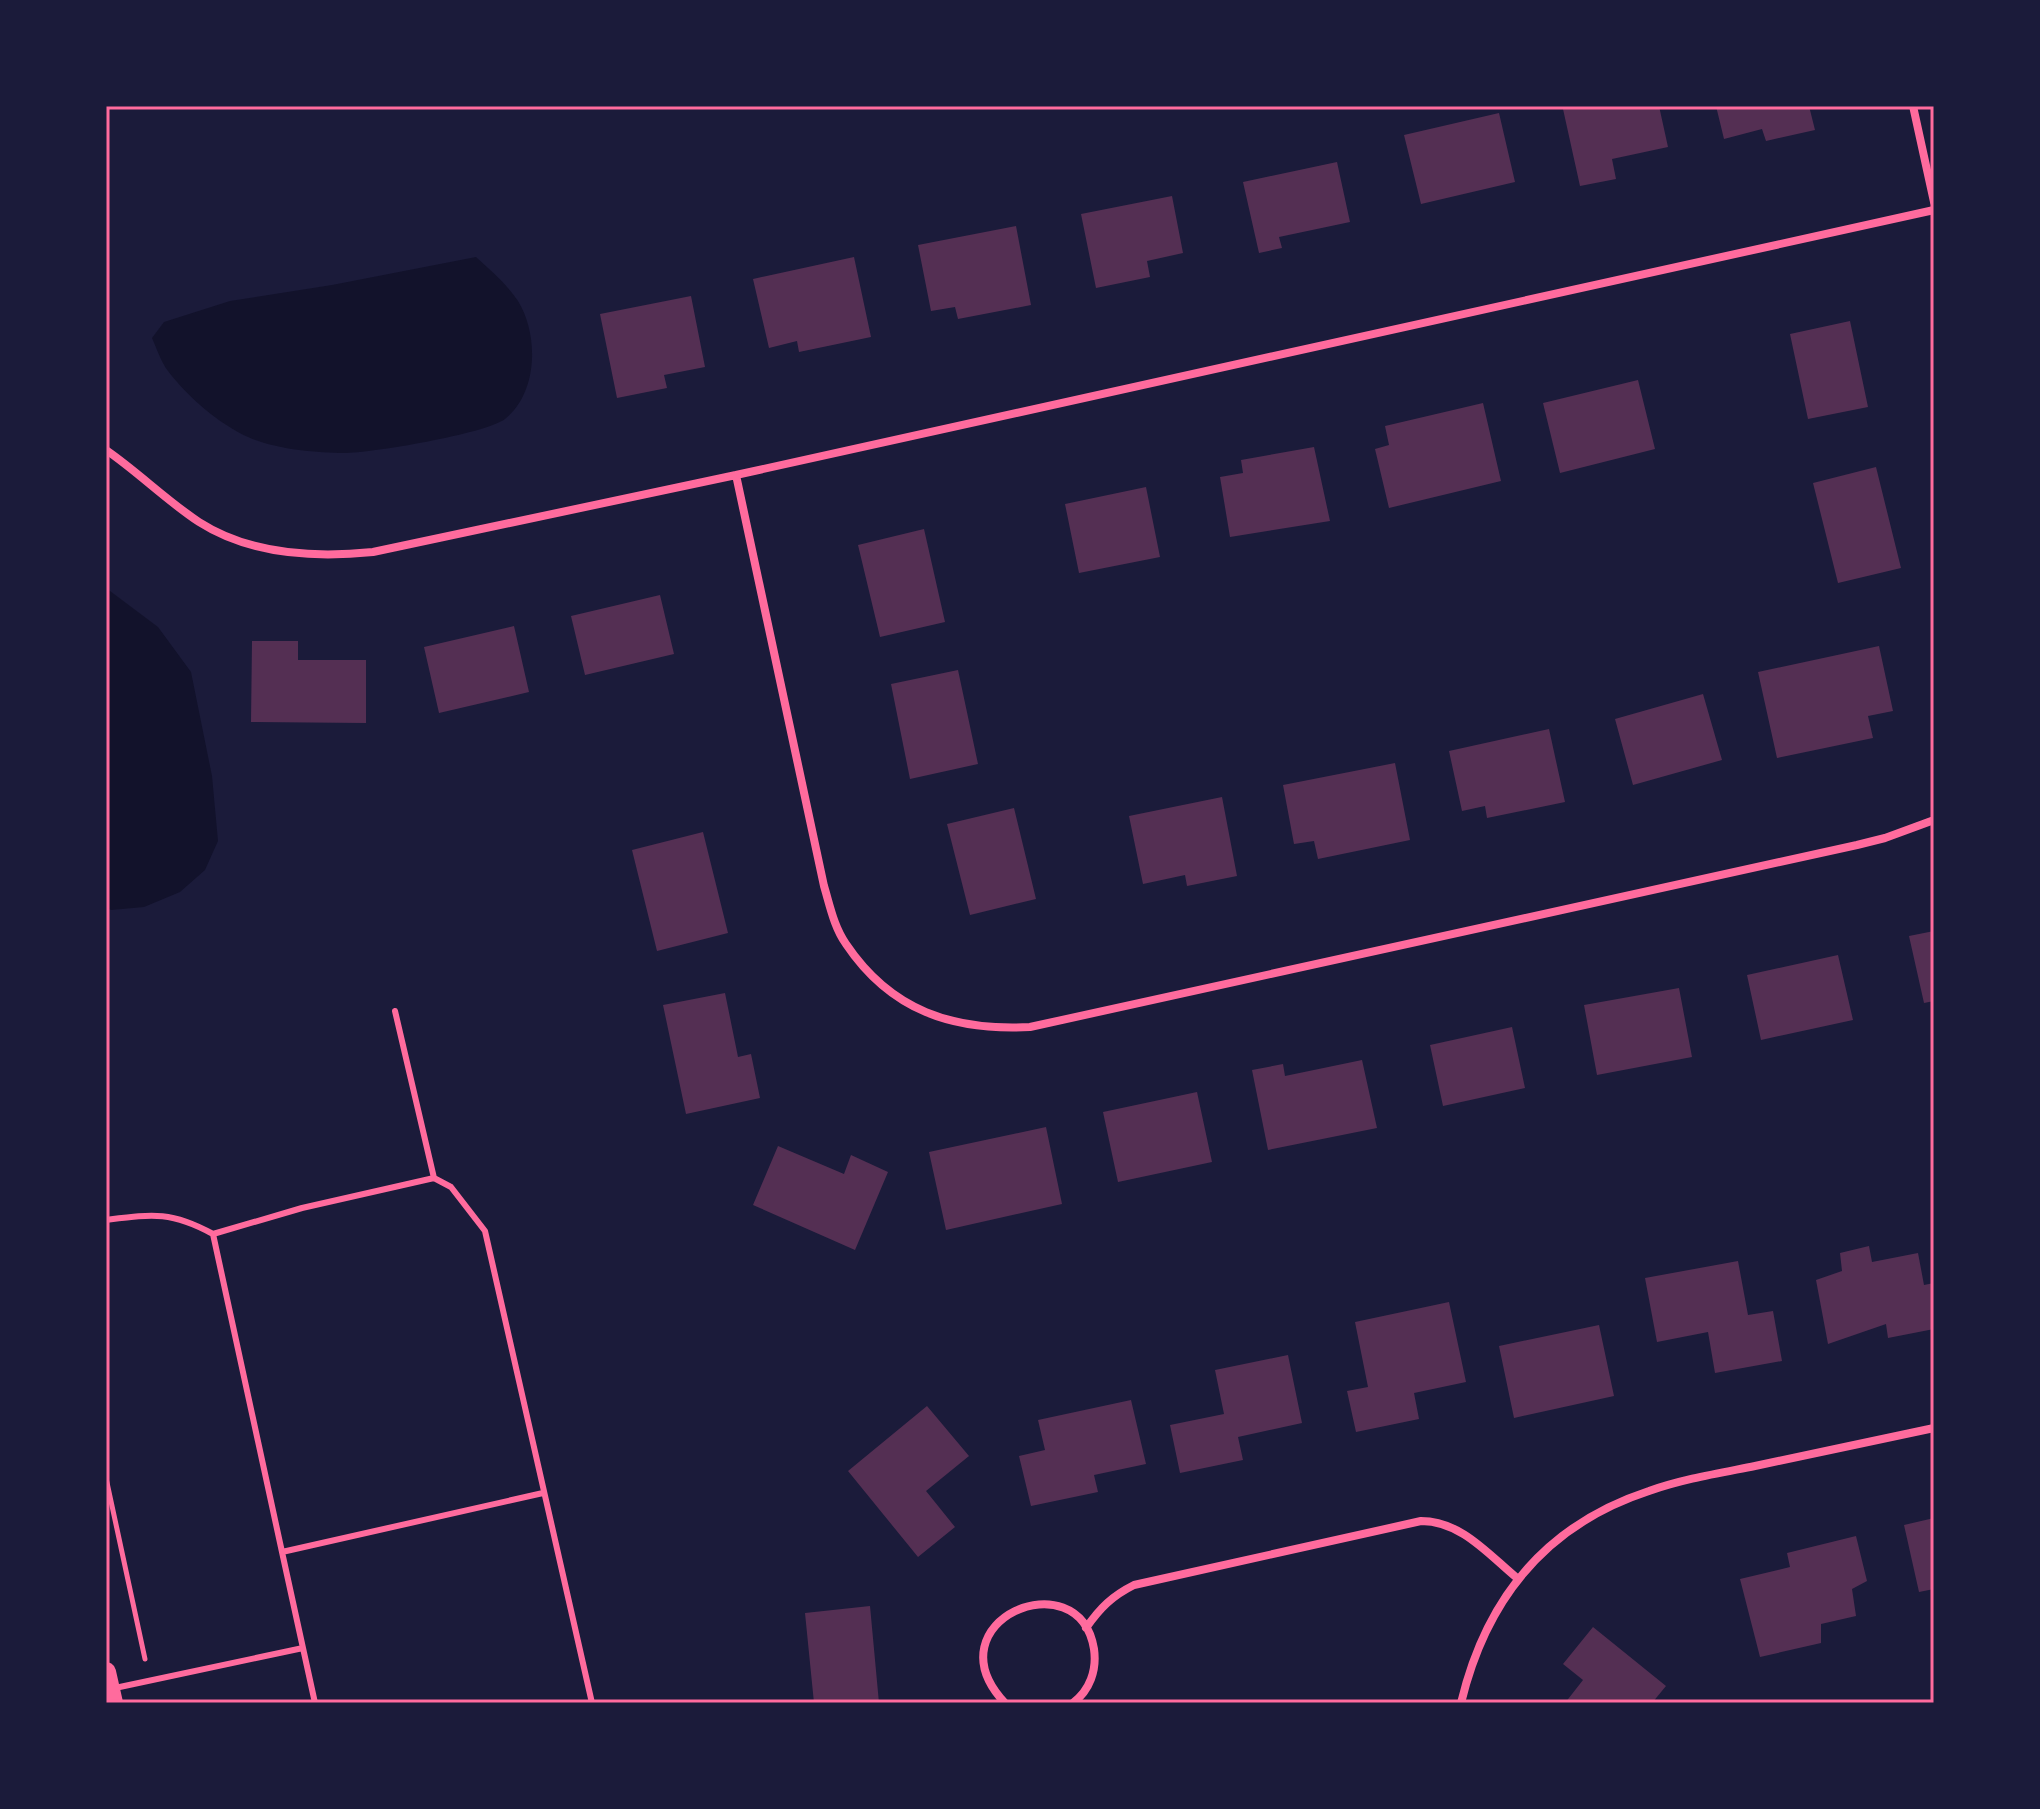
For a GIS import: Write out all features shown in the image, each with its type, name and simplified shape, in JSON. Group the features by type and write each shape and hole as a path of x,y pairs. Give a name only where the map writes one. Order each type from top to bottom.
{"street":[{"path":"1913,106 1934,202"},
{"path":"106,450 199,522 220,532 282,551 317,554 373,552 736,475 1934,210"},
{"path":"736,475 824,886 835,923 846,944 879,983 900,999 940,1018 976,1027 1030,1027 1885,838 1934,820"},
{"path":"1461,1703 1483,1636 1517,1578 1546,1548 1579,1524 1614,1504 1650,1490 1934,1428"},
{"path":"1086,1628 1114,1595 1134,1585 1421,1521 1442,1523 1457,1529 1517,1578"},
{"path":"1005,1703 993,1689 985,1672 984,1652 990,1634 1001,1618 1017,1608 1036,1603 1055,1605 1073,1614 1086,1628 1093,1642 1093,1674 1076,1702"}],"lane":[{"path":"395,1011 434,1178"},
{"path":"106,1220 157,1214 186,1220 213,1234 302,1208 434,1178 451,1187 485,1231 592,1703"},
{"path":"213,1234 315,1703"},
{"path":"282,1552 543,1493"},
{"path":"109,1689 303,1648"}],"path":[{"path":"106,1478 150,1681"}],"shaded area":[{"path":"476,257 518,301 529,330 532,363 524,394 516,408 505,419 475,431 402,446 344,453 270,445 226,425 194,400 161,360 152,338 164,322 230,301"},
{"path":"106,588 158,627 191,672 212,776 218,841 205,870 180,892 144,907 111,910 106,907"}],"building":[{"path":"1579,106 1659,106 1668,147 1612,159 1616,179 1580,186 1563,109"},
{"path":"1716,106 1809,106 1815,130 1766,141 1762,129 1724,139"},
{"path":"1499,113 1515,182 1421,204 1404,135"},
{"path":"1337,162 1350,222 1279,237 1282,248 1259,253 1243,182"},
{"path":"1172,196 1183,253 1147,261 1150,277 1096,288 1081,214"},
{"path":"1016,226 1031,305 958,319 955,307 931,311 918,245"},
{"path":"854,257 871,337 799,352 797,341 769,348 753,279"},
{"path":"691,296 705,367 664,375 667,388 617,398 600,314"},
{"path":"1850,321 1868,407 1808,419 1790,334"},
{"path":"1638,380 1655,449 1560,473 1543,403"},
{"path":"1483,403 1501,481 1389,508 1375,449 1389,445 1385,426"},
{"path":"1314,447 1330,521 1230,537 1220,477 1243,473 1241,460"},
{"path":"1876,467 1901,568 1838,583 1813,483"},
{"path":"1146,487 1160,557 1079,573 1065,504"},
{"path":"924,529 945,622 880,637 858,545"},
{"path":"660,595 674,654 585,675 571,616"},
{"path":"514,626 529,692 439,713 424,647"},
{"path":"252,641 298,641 298,660 366,660 366,723 251,722"},
{"path":"1879,646 1893,711 1868,716 1873,738 1777,758 1758,672"},
{"path":"958,670 978,764 910,779 891,684"},
{"path":"1703,694 1722,760 1633,785 1615,719"},
{"path":"1549,729 1565,802 1487,818 1485,806 1462,811 1449,751"},
{"path":"1395,763 1410,840 1318,859 1314,841 1294,844 1283,785"},
{"path":"1222,797 1237,876 1187,886 1185,875 1143,884 1129,816"},
{"path":"1014,808 1036,899 970,915 947,824"},
{"path":"703,832 728,933 657,951 632,850"},
{"path":"1934,931 1934,1001 1924,1003 1909,936"},
{"path":"1838,955 1853,1020 1761,1040 1747,975"},
{"path":"1679,988 1692,1057 1597,1075 1584,1005"},
{"path":"725,993 738,1057 751,1054 760,1098 686,1114 663,1005"},
{"path":"1512,1027 1525,1088 1443,1106 1430,1045"},
{"path":"1362,1060 1377,1128 1268,1150 1252,1070 1283,1064 1285,1076"},
{"path":"1197,1092 1212,1162 1118,1182 1103,1112"},
{"path":"1046,1127 1062,1204 946,1230 929,1152"},
{"path":"778,1146 844,1174 851,1155 888,1172 855,1250 753,1205"},
{"path":"1869,1246 1872,1262 1918,1253 1924,1285 1934,1283 1934,1329 1888,1338 1886,1324 1828,1344 1816,1280 1842,1271 1840,1253"},
{"path":"1738,1261 1748,1315 1773,1311 1782,1361 1715,1373 1708,1332 1657,1342 1645,1278"},
{"path":"1449,1302 1466,1382 1414,1393 1419,1419 1356,1432 1347,1391 1368,1387 1355,1322"},
{"path":"1599,1325 1614,1396 1514,1418 1499,1346"},
{"path":"1288,1355 1302,1423 1238,1437 1243,1460 1180,1473 1170,1425 1224,1414 1215,1370"},
{"path":"1131,1400 1146,1464 1094,1475 1098,1492 1031,1506 1019,1456 1045,1450 1038,1420"},
{"path":"927,1406 969,1456 926,1491 955,1527 918,1557 848,1471"},
{"path":"1934,1518 1934,1589 1919,1592 1904,1525"},
{"path":"1856,1536 1867,1581 1852,1589 1856,1616 1821,1624 1821,1643 1760,1657 1740,1579 1790,1567 1787,1553"},
{"path":"870,1606 879,1703 814,1703 805,1613"},
{"path":"1593,1627 1666,1686 1652,1703 1565,1703 1583,1680 1563,1664"}]}
